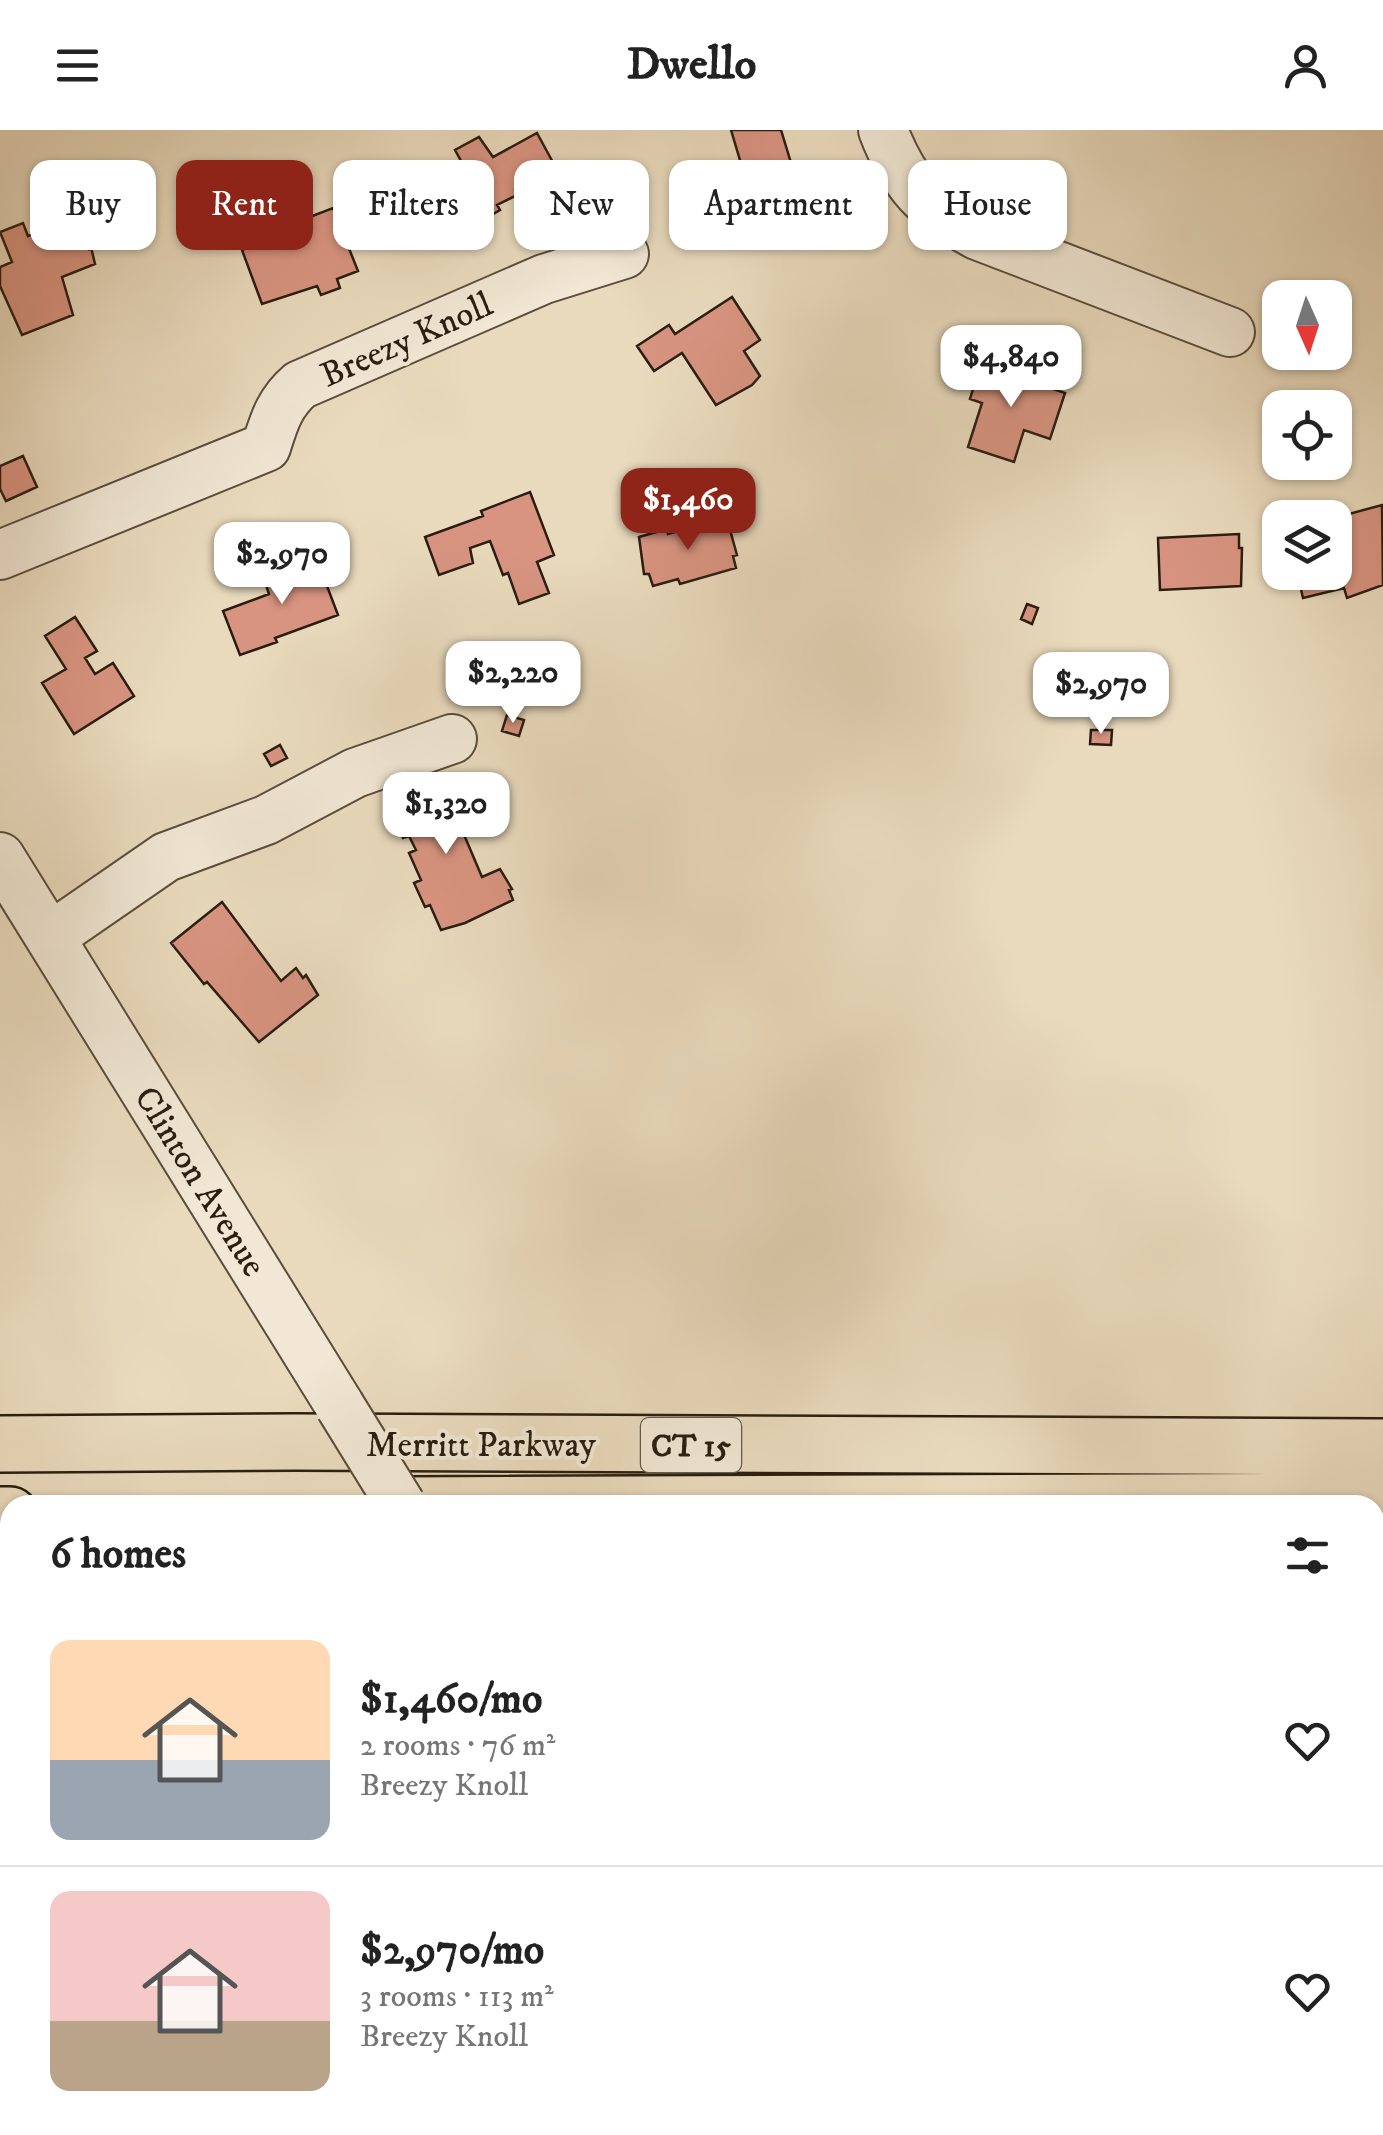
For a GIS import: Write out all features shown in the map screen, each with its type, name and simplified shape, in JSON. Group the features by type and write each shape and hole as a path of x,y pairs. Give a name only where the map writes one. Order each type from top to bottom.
{"highway":[{"name":"Merritt Parkway","path":"0,1444 1383,1446"}],"street":[{"path":"883,130 908,184 947,218 977,235 1230,332"},
{"name":"Breezy Knoll","path":"0,555 266,447 276,414 300,385 544,278 624,254"},
{"path":"50,937 84,910 166,858 266,820 355,773 452,739"},
{"name":"Clinton Avenue","path":"0,858 395,1495"}],"building":[{"path":"731,130 781,130 790,160 740,160"},
{"path":"537,133 552,160 514,160 514,196 497,205 500,210 494,214 494,160 460,160 455,150 479,137 493,157"},
{"path":"333,208 333,250 350,250 358,271 337,279 340,288 321,295 317,286 262,304 242,250 313,250 313,216"},
{"path":"23,223 30,250 92,250 95,264 62,277 73,315 22,335 0,286 0,267 12,262 0,232"},
{"path":"732,297 760,340 744,351 760,376 752,385 716,405 682,353 654,371 637,346 669,325 675,334"},
{"path":"982,360 1028,375 1027,380 1065,393 1050,439 1024,430 1014,462 968,447 982,403 970,399"},
{"path":"23,456 37,487 6,501 0,489 0,466"},
{"path":"530,492 554,555 537,562 549,593 519,604 490,541 470,548 473,563 439,575 425,537 483,516 481,511"},
{"path":"1382,505 1383,585 1347,598 1345,590 1352,590 1352,513"},
{"path":"723,520 737,555 733,556 736,568 680,584 678,579 653,586 649,574 644,574 639,537"},
{"path":"1239,534 1241,586 1160,590 1158,538"},
{"path":"316,557 338,615 240,655 223,611 269,594 263,576"},
{"path":"1301,590 1336,590 1303,598"},
{"path":"1027,604 1038,608 1032,624 1021,619"},
{"path":"75,617 97,651 85,658 95,674 113,663 134,696 74,734 42,683 66,669 45,636"},
{"path":"507,715 524,720 519,736 502,731"},
{"path":"1091,730 1112,730 1111,745 1090,744"},
{"path":"280,745 287,758 271,766 264,754"},
{"path":"445,775 463,813 450,819 456,833 462,830 482,877 500,869 512,889 509,890 513,900 441,930 414,883 421,880 409,853 416,850 409,836 403,838 386,801"},
{"path":"222,902 281,981 296,968 303,978 306,975 318,995 259,1042 171,943"}]}
